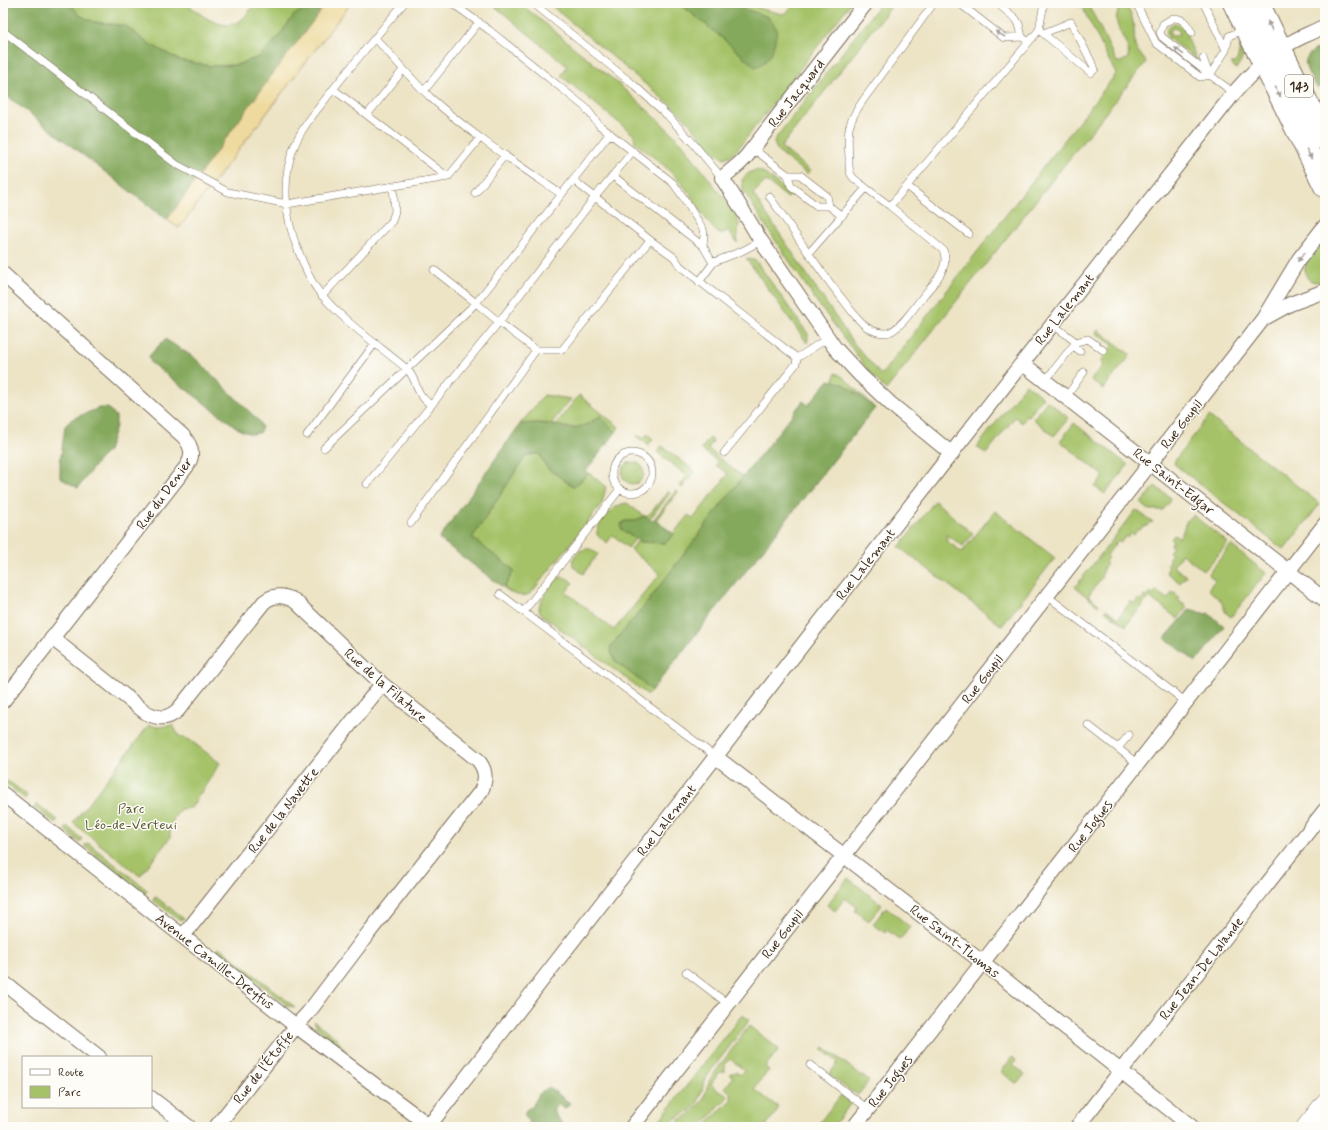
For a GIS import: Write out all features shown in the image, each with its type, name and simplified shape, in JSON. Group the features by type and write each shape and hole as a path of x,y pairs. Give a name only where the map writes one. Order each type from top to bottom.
{"main road":[{"name":"143","path":"1234,3 1325,186"},
{"name":"143","path":"1258,3 1325,139"},
{"path":"1306,1127 1325,1103"}],"street":[{"name":"Rue Jacquard","path":"722,178 740,164 866,3"},
{"name":"Rue Lalemant","path":"429,1127 582,927 1234,93 1263,63 1281,49 1325,26"},
{"path":"722,178 744,210 761,241 828,338 851,366 881,396 952,454"},
{"name":"Rue Goupil","path":"632,1127 1263,319 1299,259 1325,226"},
{"name":"Rue du Denier","path":"3,274 183,436 191,448 191,460 3,701"},
{"path":"1263,319 1290,304 1325,291"},
{"name":"Rue Saint-Edgar","path":"1022,363 1325,600"},
{"name":"Rue Jogues","path":"854,1127 1325,524"},
{"name":"Rue de la Filature","path":"52,638 145,712 157,718 165,718 174,714 178,710 264,602 273,596 284,596 295,601 382,684 478,760 482,765 486,776 482,791 370,931 308,1013 296,1026"},
{"name":"Rue de la Navette","path":"183,936 382,684"},
{"name":"Rue Saint-Thomas","path":"716,757 983,963 1192,1127"},
{"name":"Avenue Camille-Dreyfus","path":"3,794 296,1026 429,1127"},
{"name":"Rue Jean-De Lalande","path":"1077,1127 1325,810"},
{"path":"3,982 98,1056"},
{"name":"Rue de l'Étoffe","path":"216,1127 296,1026"},
{"path":"152,1099 189,1127"}],"lane":[{"path":"404,3 304,126 294,147 290,160 286,204 293,239 310,277 322,296 342,316 412,374 420,396 431,405"},
{"path":"452,3 479,22 586,108 599,124 673,183 702,229 704,235 703,246"},
{"path":"533,3 634,85 668,116 690,138 722,178"},
{"path":"769,196 836,291 860,321 874,331 885,333 890,332 897,327 934,283 944,268 946,261 945,255 943,250 907,219 854,178 849,169 848,134 852,118 864,99 934,3"},
{"path":"959,3 1004,38 1022,37 1029,42"},
{"path":"997,3 1016,19 1019,24 1022,37"},
{"path":"1042,32 1044,3"},
{"path":"1136,3 1156,43 1200,76 1210,75"},
{"path":"1207,4 1226,50"},
{"path":"1192,33 1187,23 1183,20 1173,18 1163,24 1160,33 1162,37 1234,93"},
{"path":"424,91 479,22"},
{"path":"890,206 1029,42 1042,32 1071,22 1095,69 1091,73 1042,32"},
{"path":"1210,75 1226,50 1229,36 1246,28"},
{"path":"3,31 176,164 228,192 286,204 448,177 480,138"},
{"path":"375,38 424,91 480,138 561,194"},
{"path":"1203,58 1210,75"},
{"path":"367,115 403,70"},
{"path":"334,89 448,177"},
{"path":"324,448 476,303 610,133"},
{"path":"752,148 788,175 792,186 817,206 830,206"},
{"path":"367,484 499,322 633,151"},
{"path":"475,193 505,155"},
{"path":"788,175 800,175 827,196 830,206 842,216"},
{"path":"613,176 703,246 713,263"},
{"path":"572,180 674,257 680,266 699,282 796,358"},
{"path":"322,296 392,220 395,211 393,186"},
{"path":"906,186 969,234"},
{"path":"809,253 866,188"},
{"path":"434,270 536,350 562,350 650,240"},
{"path":"699,282 713,263 761,241"},
{"path":"1052,324 1080,351"},
{"path":"796,358 828,338"},
{"path":"1045,381 1074,344 1088,339 1102,350"},
{"path":"307,435 375,342"},
{"path":"410,523 536,350"},
{"path":"724,453 796,364 796,358"},
{"path":"1066,397 1084,372"},
{"path":"632,452 644,456 649,461 652,468 650,482 640,491 633,493 620,489 615,484 611,472 615,460 620,456 632,452"},
{"path":"524,611 620,489"},
{"path":"500,594 716,757"},
{"path":"1047,596 1186,702"},
{"path":"1088,725 1138,764"},
{"path":"1118,748 1129,735"},
{"path":"686,972 728,1004"},
{"path":"810,1065 868,1109"}],"green space":[{"path":"3,3 70,3 79,15 94,22 126,26 146,42 179,60 211,66 237,65 259,57 276,40 294,15 307,8 321,12 272,75 167,220 3,93"},
{"path":"70,3 186,3 212,21 227,25 234,24 241,20 255,3 327,3 321,12 307,8 259,57 237,65 211,66 179,60 146,42 126,26 94,22 79,15"},
{"path":"491,3 520,3 615,81 681,142 738,217 739,225 737,243 728,230 723,234 719,234 714,229 686,189 662,164 635,143 634,135 561,76 567,66"},
{"path":"548,3 679,3 755,67 768,17 742,8 734,3 749,3 762,9 783,14 788,11 794,3 851,3 738,149 732,155 724,158 716,154 685,118 668,103"},
{"path":"679,3 734,3 742,8 768,17 777,29 772,52 766,61 755,67"},
{"path":"881,3 894,3 781,147 810,171 807,174 778,152 774,143 775,139"},
{"path":"1076,3 1086,3 1095,17 1117,62 1121,62 1128,58 1128,52 1117,22 1117,16 1119,9 1123,7 1129,10 1134,28 1135,47 1146,62 886,390 871,374 817,302 743,190 742,180 750,172 761,171 791,194 788,198 766,181 753,194 851,340 881,375 1116,74 1081,5 1078,7"},
{"path":"1176,23 1183,26 1198,61 1168,38 1166,33 1167,30 1169,26","holes":["1172,28 1178,29 1180,34 1171,36 1170,32"]},
{"path":"1240,46 1244,56 1236,69 1231,63 1235,63 1238,58"},
{"path":"1317,49 1322,56 1325,76 1324,85 1317,88 1308,72 1306,62 1307,57"},
{"path":"1325,240 1325,280 1320,282 1311,281 1306,276 1306,263"},
{"path":"746,258 756,261 808,334 807,343"},
{"path":"1098,330 1131,355 1103,389 1091,380 1104,364 1101,361 1113,345 1096,333"},
{"path":"165,339 195,358 259,421 262,428 259,433 251,434 240,430 151,363 149,356"},
{"path":"836,373 843,377 875,408 844,384 834,381"},
{"path":"829,380 844,384 875,408 652,690 615,661 611,652 611,646 646,604 731,492 803,401 808,405"},
{"path":"1026,384 1043,398 1029,416 1027,415 1022,423 1015,417 986,454 977,447"},
{"path":"544,395 571,399 551,424 520,424"},
{"path":"579,395 619,427 616,432 600,416 579,427 555,425"},
{"path":"1047,401 1069,418 1054,436 1033,419"},
{"path":"99,408 108,408 116,416 116,426 108,451 98,461 78,488 60,478 60,463 65,426 72,419"},
{"path":"600,416 616,432 586,471 589,473 574,487 547,468 539,453 526,456 472,538 514,570 504,588 439,539 520,424 538,423 572,429 588,424"},
{"path":"1209,416 1320,504 1284,550 1174,464 1175,460"},
{"path":"1074,423 1128,465 1105,494 1095,487 1104,476 1060,441"},
{"path":"647,434 653,439 648,445 636,436 646,437"},
{"path":"710,438 713,441 708,449 743,477 646,604 611,646 615,661 652,690 648,695 542,615 539,610 539,606 555,581 561,577 565,578 573,583 566,592 614,630 660,574 631,550 638,540 640,542 666,543 688,515 693,519 728,474 716,465 718,462 701,449"},
{"path":"662,446 695,471 682,488 680,486 687,476 657,452"},
{"path":"539,453 547,468 574,487 589,473 606,487 602,504 531,593 521,596 504,588 514,570 472,538 526,456"},
{"path":"633,462 641,465 644,473 641,481 633,484 625,481 622,473 625,465"},
{"path":"1155,486 1171,498 1163,510 1149,510 1141,503"},
{"path":"668,491 670,493 649,520 644,516 647,516 653,510"},
{"path":"676,491 678,492 656,520 654,519"},
{"path":"935,501 973,534 963,546 946,534 947,541 962,552 995,511 1055,558 1002,626 899,547"},
{"path":"627,503 644,516 634,521 625,521 621,524 622,529 636,538 628,548 613,535 607,543 597,535 597,530 602,520 617,506"},
{"path":"1136,510 1153,522 1150,522 1146,527 1144,526 1140,530 1138,529 1134,535 1131,533 1128,538 1126,536 1121,542 1118,540 1107,555 1108,557 1105,562 1107,564 1103,569 1102,577 1088,596 1099,604 1098,606 1075,587"},
{"path":"1193,515 1228,543 1204,571 1182,554 1173,566 1186,576 1180,583 1166,572 1169,567 1167,565 1170,561 1168,559 1172,554 1169,552 1173,547 1170,545 1173,541 1171,539 1174,535 1179,538 1187,520"},
{"path":"644,516 652,521 654,519 674,534 666,543 640,542 621,529 621,525 625,521 634,521"},
{"path":"1231,545 1266,573 1231,617 1226,613 1221,601 1208,589 1215,580 1208,574"},
{"path":"586,549 590,549 598,554 583,574 573,566 573,560 576,554"},
{"path":"1156,591 1167,599 1173,592 1179,597 1178,600 1187,607 1178,619 1149,597 1126,626 1105,611 1106,609 1118,618 1131,601 1134,604 1138,599 1140,601 1144,596 1146,597 1150,593 1152,595"},
{"path":"1190,609 1206,614 1208,613 1224,626 1196,662 1165,638"},
{"name":"Parc Léo-de-Verteui","path":"149,725 158,727 173,725 179,736 190,740 220,763 191,808 180,809 174,818 170,829 170,838 140,876 73,823"},
{"path":"8,781 27,795 25,799 5,783"},
{"path":"37,804 58,820 55,823 34,807"},
{"path":"67,826 82,839 80,843 65,830"},
{"path":"88,843 147,890 145,894 84,846"},
{"path":"848,878 882,905 869,921 855,911 857,907 845,898 835,911 827,905"},
{"path":"155,897 184,919 179,920 176,918 153,900"},
{"path":"886,907 910,927 900,940 887,930 885,933 873,924"},
{"path":"219,947 295,1007 288,1006 216,950"},
{"path":"742,1015 749,1019 746,1025 707,1076 697,1104 691,1110 662,1126 658,1122"},
{"path":"314,1021 335,1037 345,1050 317,1028"},
{"path":"749,1026 779,1049 765,1067 769,1070 754,1089 778,1107 777,1111 765,1127 702,1127 731,1100 731,1093 725,1088 733,1077 729,1074 736,1072 740,1075 744,1070 730,1059 725,1064 725,1071 719,1073 711,1084 720,1092 728,1096 707,1120 691,1127 668,1127 690,1114 703,1100 710,1079"},
{"path":"824,1047 869,1081 858,1095 829,1075 838,1062 822,1050"},
{"path":"1012,1057 1016,1060 1013,1065 1025,1074 1017,1084 1001,1072"},
{"path":"549,1087 570,1103 566,1108 558,1105 553,1110 565,1127 531,1127 524,1113 527,1109 532,1107 539,1094"},
{"path":"841,1095 851,1103 833,1127 816,1127"}],"sand":[{"path":"327,3 351,3 179,228 167,220 272,75"}]}
